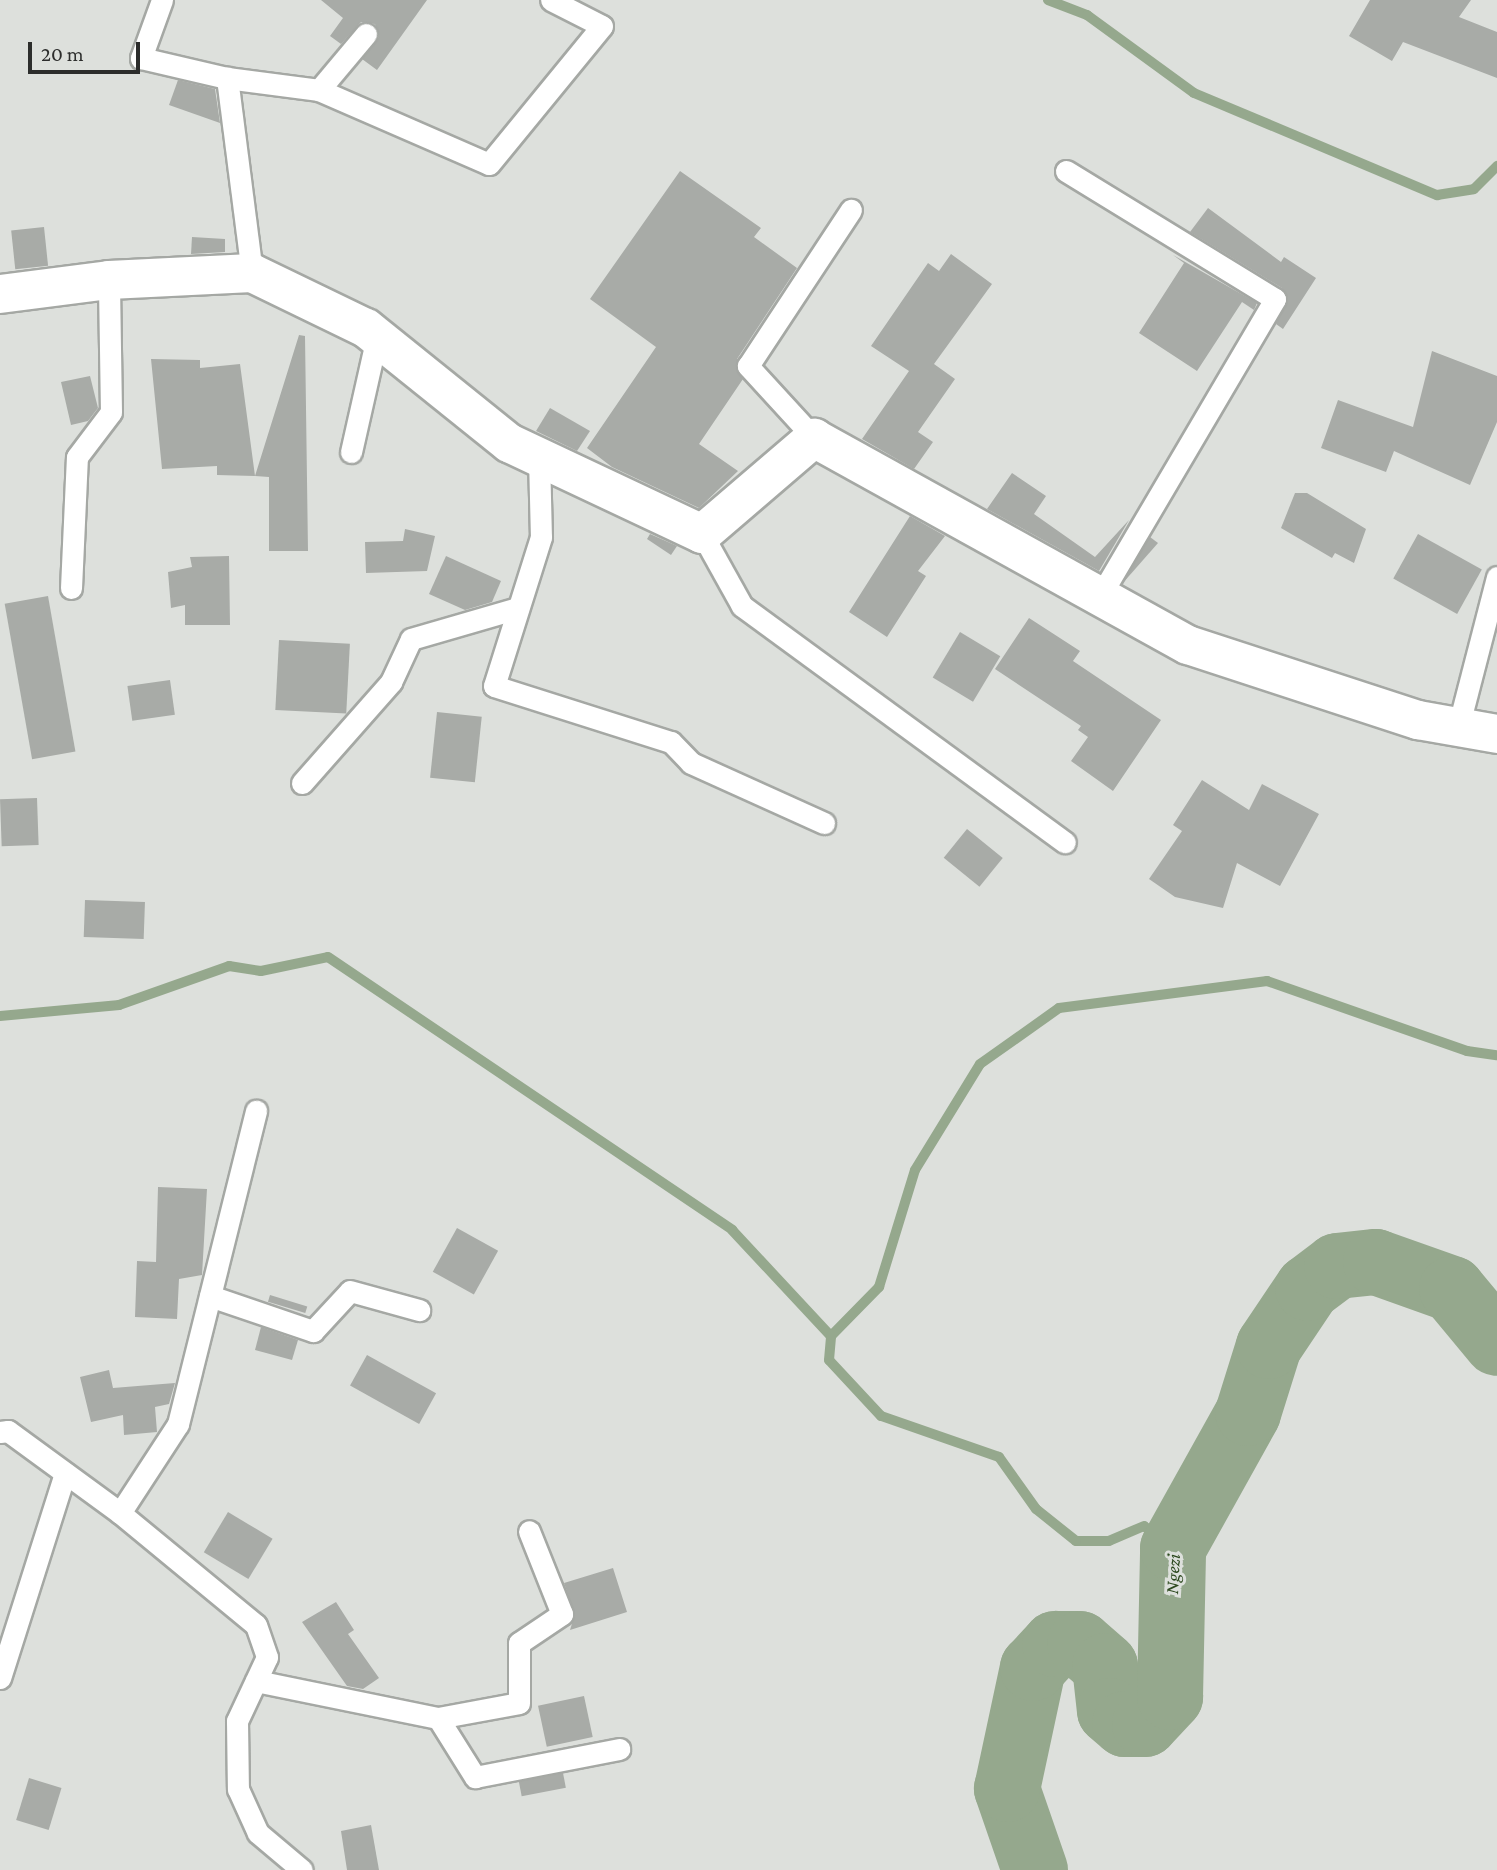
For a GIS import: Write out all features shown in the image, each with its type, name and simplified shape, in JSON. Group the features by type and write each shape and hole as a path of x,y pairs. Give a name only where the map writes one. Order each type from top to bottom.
{"street":[{"path":"0,294 109,280 252,273 377,337 509,443 702,534 814,438 1188,645 1418,720 1497,734"}],"lane":[{"path":"162,0 141,58 227,78 319,90 489,164 602,26 551,0"},
{"path":"319,90 366,34"},
{"path":"227,78 252,273"},
{"path":"1066,171 1275,299 1100,596"},
{"path":"814,438 748,366 851,210"},
{"path":"71,588 77,457 111,412 109,280"},
{"path":"351,452 377,337"},
{"path":"539,457 541,537 494,687 670,742 691,763 824,824"},
{"path":"702,534 742,606 1065,842"},
{"path":"1458,727 1497,577"},
{"path":"302,783 391,682 411,639 518,608"},
{"path":"120,1513 178,1424 256,1111"},
{"path":"210,1296 313,1331 350,1291 419,1310"},
{"path":"0,1432 8,1431 120,1513 256,1625 267,1657 237,1721 238,1789 258,1833 302,1870"},
{"path":"0,1678 65,1473"},
{"path":"256,1681 438,1718 519,1703 519,1643 562,1614 529,1531"},
{"path":"438,1718 475,1777 619,1749"}],"building":[{"path":"321,0 427,0 377,70 362,59 379,37 375,24 361,22 341,44 330,36 343,18"},
{"path":"1370,0 1471,0 1459,17 1497,32 1497,78 1403,42 1392,61 1349,36"},
{"path":"178,80 215,89 220,123 169,105"},
{"path":"680,171 761,228 754,237 797,268 737,359 743,379 699,444 738,471 699,508 612,467 587,448 656,347 590,299"},
{"path":"1208,208 1281,262 1284,257 1316,278 1283,329 1276,324 1288,300 1282,288 1190,232"},
{"path":"44,227 48,266 15,269 11,230"},
{"path":"192,237 225,239 225,252 191,254"},
{"path":"951,254 992,284 934,364 955,379 918,432 933,442 914,469 862,439 909,371 871,346 928,263 939,271"},
{"path":"1173,255 1257,303 1254,310 1242,302 1197,371 1139,333 1184,263"},
{"path":"299,335 305,336 308,551 269,551 269,477 255,476"},
{"path":"1432,351 1497,376 1497,422 1470,485 1394,451 1386,472 1321,448 1338,400 1413,427"},
{"path":"151,359 200,360 200,368 240,364 255,476 217,475 217,466 162,469"},
{"path":"90,376 98,408 88,421 71,425 61,382"},
{"path":"550,408 590,431 577,451 536,431"},
{"path":"1012,473 1046,496 1034,514 1095,557 1129,520 1099,571 987,509"},
{"path":"1295,493 1307,493 1366,529 1354,563 1335,553 1332,558 1281,528"},
{"path":"910,516 945,536 918,571 926,576 887,637 849,612"},
{"path":"405,529 435,536 427,571 366,573 365,542 403,541"},
{"path":"650,534 677,546 671,555 647,539"},
{"path":"1418,534 1482,569 1457,614 1393,579"},
{"path":"1150,537 1158,543 1122,584"},
{"path":"229,556 230,625 185,625 185,605 171,608 168,572 192,567 190,557"},
{"path":"446,556 501,581 492,602 465,610 429,594"},
{"path":"48,596 75,752 32,759 5,604"},
{"path":"1029,618 1080,651 1073,661 1161,720 1113,791 1071,761 1088,737 1078,730 1081,726 995,669"},
{"path":"960,632 1000,656 973,702 933,677"},
{"path":"279,640 350,644 346,714 275,710"},
{"path":"170,680 175,715 132,721 127,686"},
{"path":"437,712 482,717 475,782 430,778"},
{"path":"1202,780 1249,810 1262,784 1319,814 1280,886 1237,863 1223,908 1175,897 1149,879 1182,831 1173,825"},
{"path":"37,798 39,845 2,846 0,799"},
{"path":"967,829 1003,858 979,887 944,858"},
{"path":"85,900 145,902 144,939 84,937"},
{"path":"158,1187 207,1189 202,1275 179,1279 177,1319 135,1317 137,1261 156,1262"},
{"path":"457,1228 498,1251 474,1295 433,1272"},
{"path":"270,1295 307,1306 305,1313 268,1302"},
{"path":"261,1327 298,1340 292,1360 255,1350"},
{"path":"367,1355 436,1393 419,1424 350,1386"},
{"path":"109,1370 113,1388 175,1383 169,1404 155,1407 157,1432 124,1435 123,1415 91,1422 80,1377"},
{"path":"228,1512 273,1539 248,1579 204,1552"},
{"path":"613,1568 627,1612 570,1630 575,1614 564,1583"},
{"path":"336,1602 354,1630 348,1634 379,1678 363,1689 347,1686 302,1622"},
{"path":"584,1696 593,1737 547,1747 538,1706"},
{"path":"563,1773 566,1788 522,1796 519,1782"},
{"path":"29,1778 62,1788 49,1830 16,1820"},
{"path":"371,1825 379,1870 347,1870 341,1831"}],"waterway":[{"path":"1048,0 1087,15 1194,93 1437,195 1474,189 1497,166"},
{"path":"0,1016 119,1005 229,966 261,971 328,957 732,1230 831,1336"},
{"path":"1173,1548 1144,1526 1109,1541 1076,1541 1036,1509 999,1457 881,1416 829,1360 831,1336 879,1287 915,1170 980,1064 1059,1008 1267,981 1467,1051 1497,1055"},
{"name":"Ngezi","path":"1035,1870 1007,1789 1033,1668 1055,1644 1080,1644 1105,1666 1110,1711 1125,1724 1145,1724 1170,1697 1173,1548 1248,1413 1269,1346 1308,1288 1337,1266 1376,1262 1452,1289 1497,1343"}]}
